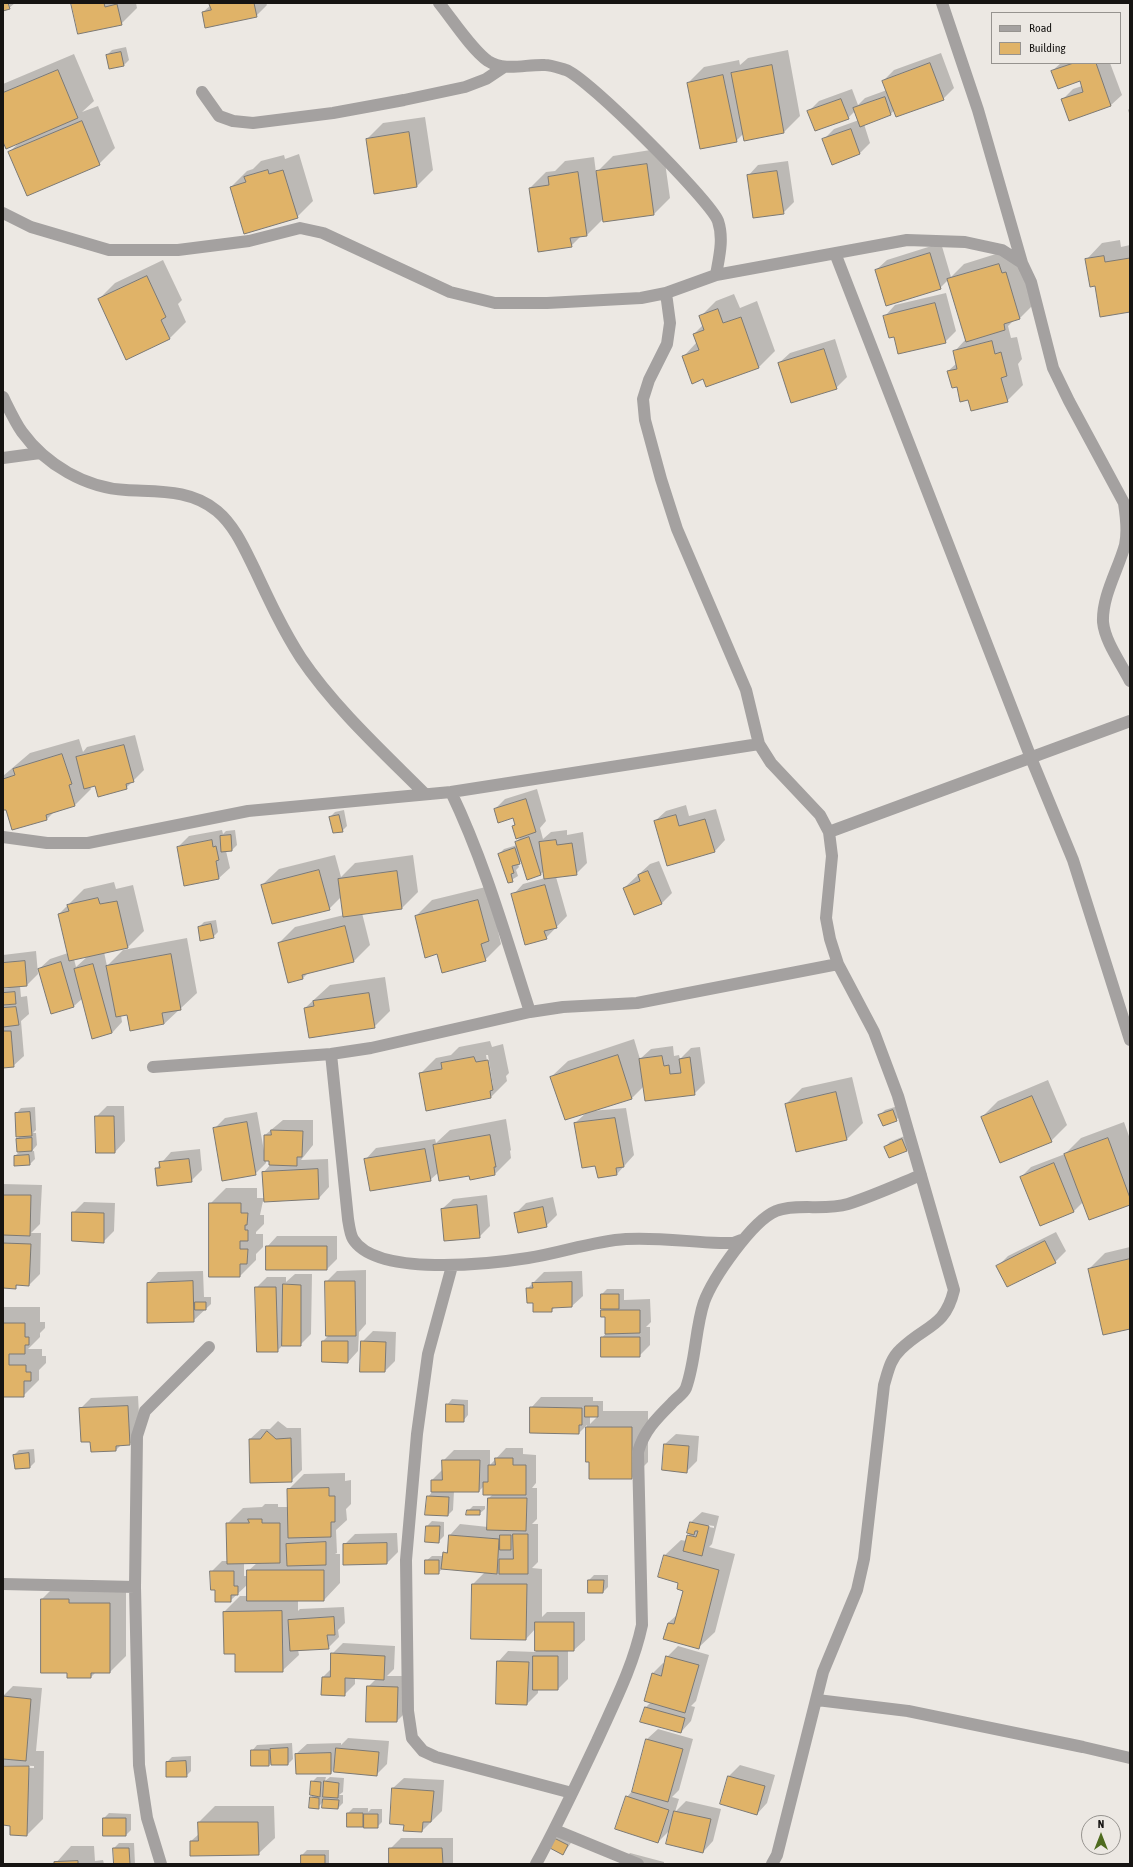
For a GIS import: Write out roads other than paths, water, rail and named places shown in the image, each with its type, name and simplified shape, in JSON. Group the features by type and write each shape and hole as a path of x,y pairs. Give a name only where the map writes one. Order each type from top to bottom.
{"street":[{"path":"439,3 473,46 488,61 504,67 546,65 567,70 590,85 664,158 709,207 717,220 722,237 716,275"},
{"path":"942,3 978,110 1022,263 1031,282 1053,368 1124,503 1126,519 1125,544 1106,602 1103,623 1108,640 1130,681"},
{"path":"202,92 219,116 233,122 253,123 333,113 465,87 486,79 504,67"},
{"path":"3,213 31,227 109,250 178,250 249,241 300,228 324,233 450,292 495,303 547,303 633,298 666,293 716,275 907,240 965,242 1002,250 1022,263"},
{"path":"835,253 1031,758 1073,860 1125,1006 1130,1040"},
{"path":"666,293 670,323 667,344 649,380 643,399 645,420 661,480 677,529 746,690 759,744 771,763 820,815 829,832 832,856 826,918 838,964 874,1032 898,1096 954,1290 951,1304 942,1318 900,1349 890,1364 884,1385 864,1559 857,1590 823,1672 777,1855 772,1864"},
{"path":"3,397 22,432 40,453 69,474 96,486 125,490 164,491 196,497 218,512 239,539 273,608 301,657 347,714 425,794"},
{"path":"3,458 40,453"},
{"path":"829,832 1130,721"},
{"path":"3,837 47,843 88,843 248,811 451,792 759,744"},
{"path":"451,792 468,827 485,870 530,1012"},
{"path":"153,1067 331,1054 371,1048 530,1012 563,1007 637,1003 838,964"},
{"path":"331,1054 348,1219 353,1239 362,1249 374,1256 402,1262 452,1266 528,1258 605,1242 627,1239 720,1243 733,1243 741,1240"},
{"path":"536,1864 555,1830 627,1677 637,1648 642,1625 638,1452 641,1440 647,1429 685,1390 690,1375 704,1302 741,1240 764,1219 776,1211 792,1208 831,1207 848,1204 921,1175"},
{"path":"452,1266 428,1354 417,1434 406,1560 408,1711 412,1738 422,1750 436,1757 572,1793"},
{"path":"161,1864 147,1818 139,1765 136,1588 137,1436 145,1411 209,1347"},
{"path":"3,1584 136,1588"},
{"path":"817,1700 908,1711 1068,1743 1130,1758"},
{"path":"555,1830 638,1864"}]}
